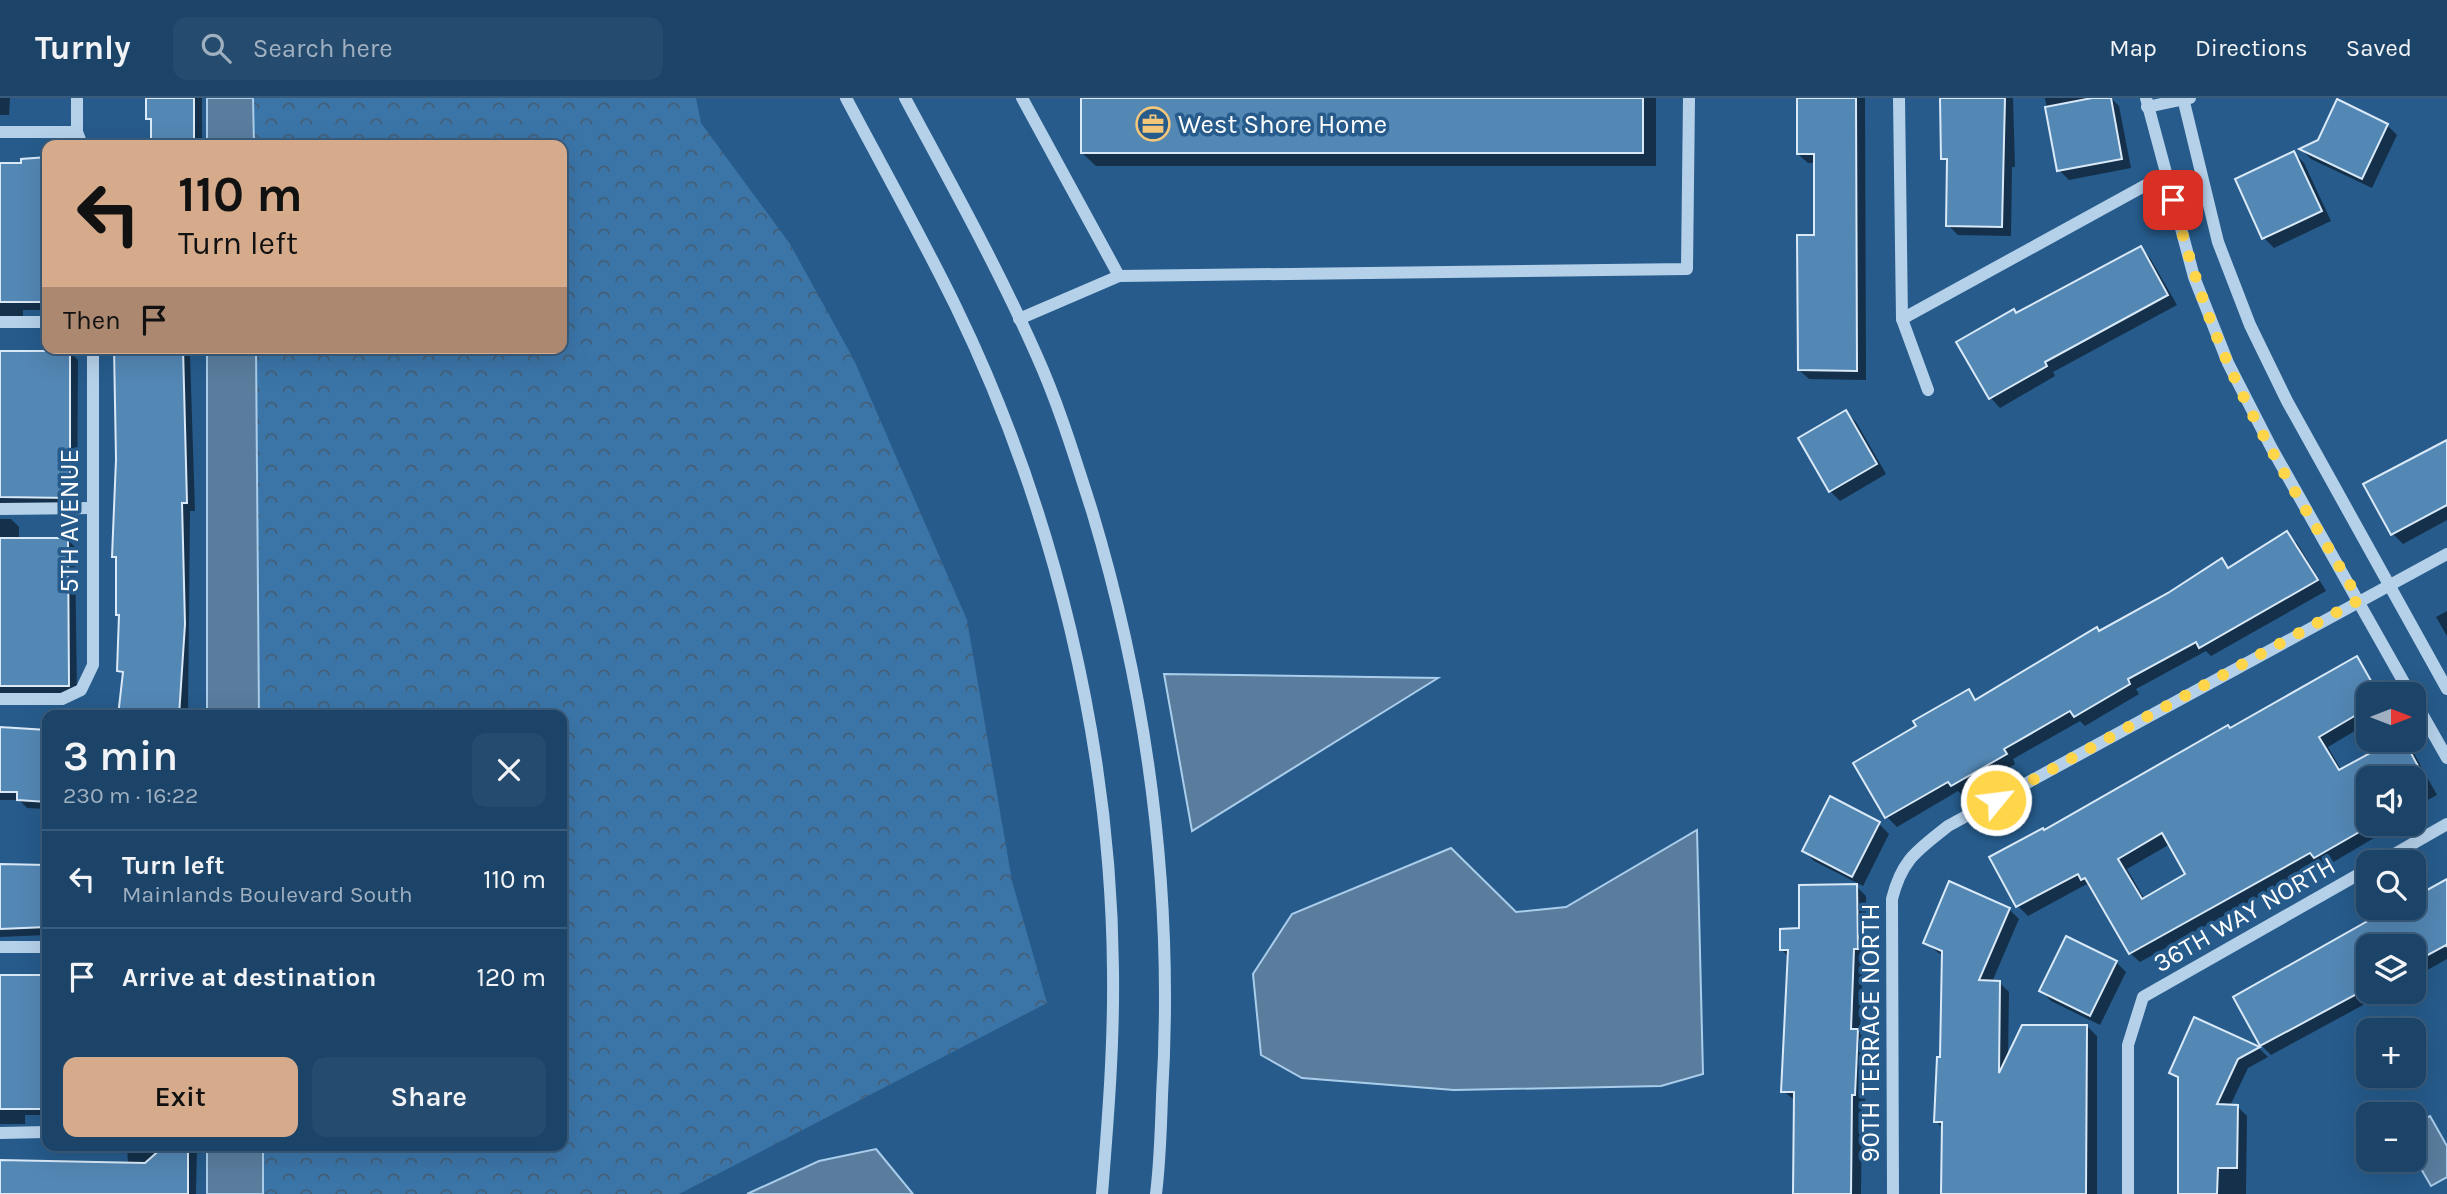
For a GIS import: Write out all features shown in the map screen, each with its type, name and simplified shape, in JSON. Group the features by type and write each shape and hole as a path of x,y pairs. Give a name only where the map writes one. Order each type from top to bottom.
{"street":[{"path":"78,98 80,140"},
{"path":"846,98 957,309 972,344 1007,428 1046,539 1075,645 1095,757 1107,856 1113,967 1112,1068 1102,1194"},
{"path":"905,98 984,246 1037,355 1085,490 1111,575 1141,718 1155,807 1165,932 1165,1056 1156,1194"},
{"path":"1022,98 1119,276"},
{"path":"1019,319 1119,276 1687,269 1689,98"},
{"path":"1899,98 1902,319 1928,390"},
{"path":"2404,682 2271,447 2228,363 2194,277 2146,102 2185,98 2218,242 2250,325 2287,401 2447,690"},
{"path":"0,132 78,132"},
{"path":"1902,319 2166,174"},
{"path":"0,322 42,321"},
{"name":"5TH AVENUE","path":"0,699 62,699 81,690 93,665 93,354"},
{"path":"0,509 91,508"},
{"path":"2359,600 2447,554"},
{"name":"90TH TERRACE NORTH","path":"1893,1194 1890,924 1898,873 1916,851 1948,827 2359,600"},
{"path":"2426,721 2447,758"},
{"path":"2402,850 2447,824"},
{"name":"36TH WAY NORTH","path":"2128,1194 2128,1045 2143,998 2356,876"},
{"path":"0,947 42,947"},
{"path":"0,1133 42,1132"}],"green space":[{"path":"253,98 696,98 701,123 790,244 854,360 967,620 1012,881 1047,1003 679,1194 263,1194 263,1151 567,1151 567,710 259,710 256,354 567,354 567,140 254,140"}],"shaded area":[{"path":"207,98 253,98 254,140 207,140"},
{"path":"207,354 256,354 259,710 207,710"},
{"path":"1164,674 1438,678 1192,831"},
{"path":"1697,830 1703,1074 1661,1086 1454,1090 1302,1078 1261,1055 1253,974 1292,914 1451,848 1516,912 1566,907"},
{"path":"2430,1116 2447,1146 2447,1177 2431,1186 2423,1172 2426,1172 2426,1118"},
{"path":"876,1149 913,1194 747,1194 819,1161"},
{"path":"207,1151 263,1151 263,1194 207,1194"}],"building":[{"path":"146,98 194,98 194,140 151,140 151,119 146,119"},
{"path":"1081,98 1643,98 1643,153 1081,153"},
{"path":"1797,98 1856,98 1857,371 1798,370 1797,235 1814,235 1814,154 1797,154"},
{"path":"1940,98 2005,98 2002,227 1946,226 1947,159 1941,159"},
{"path":"2092,98 2111,98 2122,159 2057,171 2045,107"},
{"path":"2337,99 2388,124 2362,179 2299,149 2318,140"},
{"path":"2294,151 2322,211 2262,239 2235,179"},
{"path":"42,157 42,302 0,302 0,163 21,163 21,159"},
{"path":"2141,246 2168,295 2045,362 2047,366 1989,399 1956,342 2014,309 2016,313"},
{"path":"0,351 70,354 70,498 0,497"},
{"path":"114,354 183,354 187,503 182,503 185,624 179,710 119,710 123,672 117,671 119,615 116,615 116,557 112,557 116,459"},
{"path":"1846,410 1877,464 1829,492 1798,438"},
{"path":"2447,440 2447,505 2391,535 2363,484"},
{"path":"2287,531 2318,580 2199,648 2196,642 2128,679 2130,684 2074,717 2070,711 2004,749 2007,754 1951,786 1948,782 1885,818 1853,763 1916,726 1913,721 1969,689 1975,700 2097,627 2099,631 2168,593 2222,558 2228,568"},
{"path":"0,538 68,538 69,686 0,686"},
{"path":"2357,656 2372,682 2356,682 2356,715 2319,737 2339,770 2372,752 2410,752 2418,766 2356,766 2356,834 2314,858 2310,853 2129,954 2085,878 2081,880 2078,874 2016,907 1989,857 2043,828 2044,830 2228,725 2230,728","holes":["2162,833 2185,874 2142,899 2118,859"]},
{"path":"0,727 42,730 42,802 17,800 17,792 0,792"},
{"path":"1830,796 1880,822 1852,877 1802,851"},
{"path":"0,864 42,865 42,927 0,929"},
{"path":"2447,879 2447,947 2446,945 2426,956 2426,934 2356,934 2356,994 2260,1046 2233,997 2370,920 2426,920 2426,891"},
{"path":"1949,881 2010,908 1979,980 2000,981 1999,1073 2022,1025 2087,1025 2086,1194 1941,1194 1942,1122 1934,1122 1937,1057 1940,1057 1942,951 1923,943"},
{"path":"1857,884 1858,949 1854,949 1851,1029 1858,1029 1855,1095 1852,1095 1851,1194 1793,1194 1794,1092 1781,1092 1788,950 1780,950 1780,929 1799,928 1799,885"},
{"path":"2066,936 2117,961 2090,1016 2039,991"},
{"path":"0,975 42,975 42,1109 0,1109"},
{"path":"2194,1017 2260,1047 2238,1059 2217,1104 2238,1105 2237,1168 2218,1168 2217,1194 2178,1194 2178,1077 2169,1073"},
{"path":"158,1151 188,1151 188,1194 0,1194 0,1160 145,1163"}],"place":[{"name":"West Shore Home","path":"1153,124"}],"route":[{"path":"1996,800 2359,600 2271,447 2228,363 2194,277 2173,200"}]}
